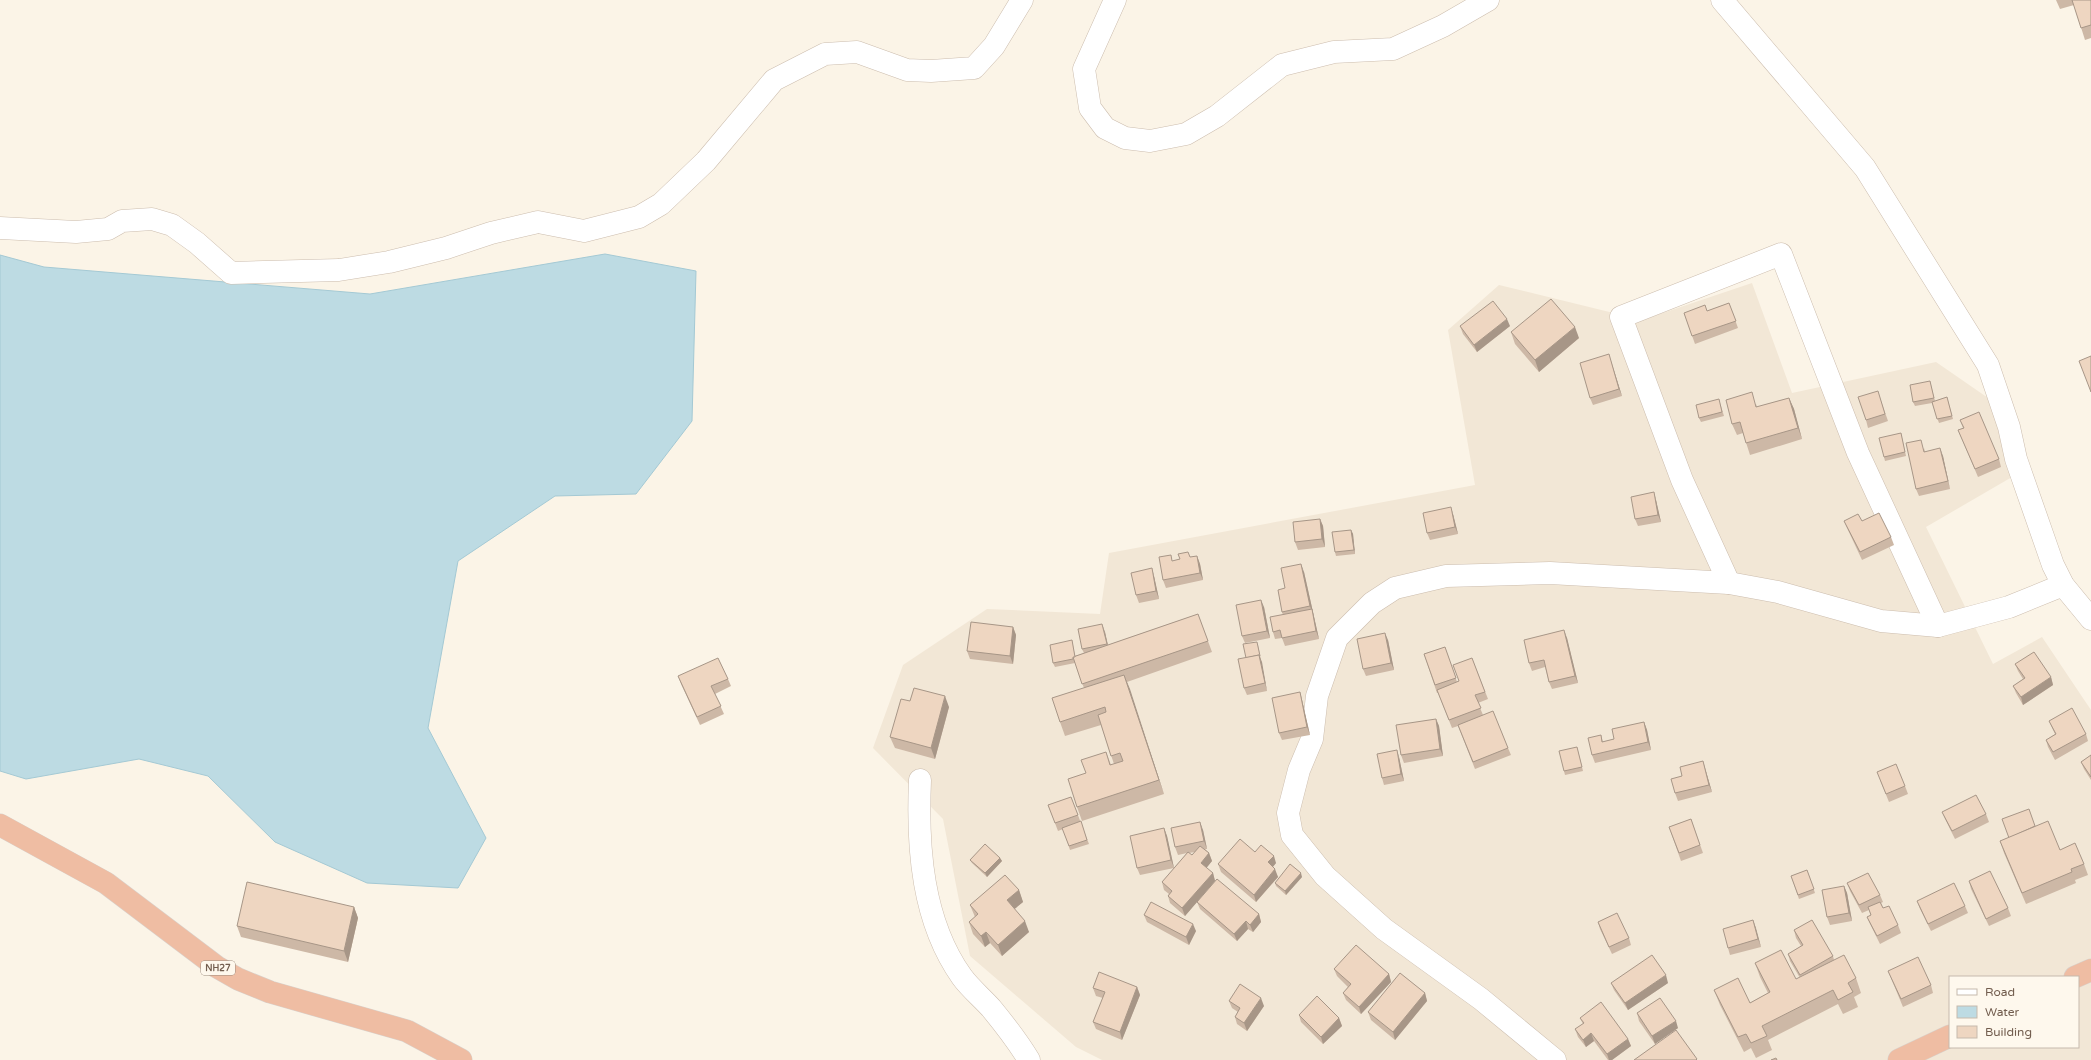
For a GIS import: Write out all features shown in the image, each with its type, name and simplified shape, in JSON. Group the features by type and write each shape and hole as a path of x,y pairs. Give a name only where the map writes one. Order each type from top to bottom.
{"highway":[{"name":"NH27","path":"0,825 106,883 217,967 238,979 270,992 407,1031 461,1060"},
{"path":"2077,976 2091,970"},
{"path":"1899,1060 1949,1036"}],"street":[{"path":"0,228 76,232 108,229 122,221 152,219 172,225 197,243 231,273 339,270 389,262 446,248 491,233 538,222 584,231 639,217 661,204 706,161 774,80 825,54 857,52 907,70 931,71 974,68 994,46 1022,0"},
{"path":"1115,0 1084,69 1090,108 1105,128 1125,138 1150,141 1186,134 1217,116 1282,65 1334,52 1393,49 1443,26 1488,0"},
{"path":"1722,0 1865,168 1988,365 2009,427 2016,459 2036,520 2053,565 2063,585 2091,619"},
{"path":"1729,583 1682,480 1621,317 1781,254 1858,453 1938,626"},
{"path":"1555,1060 1481,1000 1384,929 1325,876 1292,834 1288,814 1299,770 1312,739 1317,696 1337,638 1372,603 1395,588 1446,576 1550,573 1729,583 1778,592 1881,621 1938,626 2009,607 2063,585"},
{"path":"920,780 919,817 925,886 940,938 962,977 1006,1027 1029,1060"}],"shaded area":[{"path":"1752,283 1792,393 1936,362 1991,400 2012,477 1926,527 1993,664 2042,637 2091,710 2091,1060 1102,1060 1076,1047 970,956 943,819 873,748 903,665 987,609 1100,614 1109,553 1475,485 1448,330 1499,285 1642,320"}],"water":[{"path":"605,254 696,271 692,421 636,494 555,496 458,561 428,728 486,838 458,888 367,883 275,842 208,776 139,759 26,779 0,771 0,255 44,267 370,294"}],"building":[{"path":"2072,0 2091,0 2091,25 2081,28"},
{"path":"1551,299 1575,327 1535,360 1511,332"},
{"path":"1493,301 1507,319 1474,345 1460,326"},
{"path":"1729,303 1736,321 1692,336 1684,313 1705,305 1707,311"},
{"path":"1609,354 1619,389 1590,398 1580,363"},
{"path":"2091,356 2091,392 2079,361"},
{"path":"1930,381 1934,398 1913,402 1910,385"},
{"path":"1878,391 1885,414 1866,420 1858,397"},
{"path":"1752,392 1756,407 1789,398 1798,428 1746,443 1740,422 1732,424 1726,400"},
{"path":"1947,397 1952,416 1937,419 1932,402"},
{"path":"1719,399 1722,412 1699,418 1696,405"},
{"path":"1979,412 1999,459 1975,469 1958,430 1964,428 1960,420"},
{"path":"1901,433 1905,452 1884,457 1879,438"},
{"path":"1921,440 1924,452 1940,448 1948,481 1916,489 1906,443"},
{"path":"1654,492 1658,515 1635,519 1631,497"},
{"path":"1451,507 1455,527 1427,533 1423,513"},
{"path":"1879,513 1891,537 1860,552 1844,521 1858,514 1862,521"},
{"path":"1320,519 1322,539 1295,542 1293,522"},
{"path":"1351,530 1354,550 1335,552 1332,532"},
{"path":"1188,552 1190,557 1197,556 1200,573 1163,580 1159,557 1171,555 1172,561 1180,559 1178,554"},
{"path":"1301,564 1310,606 1282,612 1278,590 1285,588 1281,568"},
{"path":"1152,568 1156,591 1136,595 1131,573"},
{"path":"1261,600 1267,631 1242,636 1236,605"},
{"path":"1312,609 1316,631 1282,638 1280,630 1273,632 1270,617"},
{"path":"1198,614 1208,641 1082,684 1073,657"},
{"path":"971,622 1013,627 1010,656 967,651"},
{"path":"1102,624 1107,644 1082,649 1078,629"},
{"path":"1564,630 1575,676 1549,682 1544,660 1529,663 1524,640"},
{"path":"1385,633 1391,663 1363,669 1357,639"},
{"path":"1072,640 1075,657 1073,657 1073,659 1053,663 1050,645"},
{"path":"1257,642 1260,656 1246,658 1243,644"},
{"path":"1445,647 1456,678 1435,685 1424,654"},
{"path":"2034,652 2051,677 2021,697 2013,686 2025,678 2015,664"},
{"path":"1259,655 1265,683 1244,688 1238,659"},
{"path":"718,658 728,679 711,686 721,706 697,717 678,676"},
{"path":"1472,658 1485,692 1475,695 1481,708 1449,720 1437,690 1459,681 1453,665"},
{"path":"1124,675 1159,780 1077,807 1068,779 1086,773 1081,760 1106,752 1110,765 1123,761 1120,753 1111,756 1098,715 1106,712 1105,707 1060,722 1052,698"},
{"path":"914,688 945,696 931,748 890,737 901,699 910,701"},
{"path":"1300,692 1307,727 1279,733 1272,698"},
{"path":"2072,708 2086,734 2053,752 2046,740 2056,734 2049,721"},
{"path":"1493,711 1508,748 1473,762 1458,725"},
{"path":"1436,719 1440,749 1401,755 1396,725"},
{"path":"1644,722 1648,742 1592,755 1588,738 1601,735 1602,742 1614,739 1612,729"},
{"path":"1577,747 1582,767 1564,771 1559,751"},
{"path":"1397,750 1401,774 1382,778 1377,754"},
{"path":"2091,755 2091,777 2081,762"},
{"path":"1703,761 1709,785 1675,793 1671,779 1682,776 1680,767"},
{"path":"1896,764 1905,786 1886,794 1877,772"},
{"path":"1976,795 1986,814 1952,831 1942,812"},
{"path":"1071,797 1078,815 1055,823 1048,805"},
{"path":"2029,809 2035,826 2009,838 2002,819"},
{"path":"1691,819 1700,845 1679,853 1669,827"},
{"path":"1081,821 1087,840 1069,846 1062,828"},
{"path":"2048,821 2060,850 2075,843 2084,864 2071,869 2072,872 2022,893 2000,841"},
{"path":"1200,822 1204,841 1175,847 1171,828"},
{"path":"1164,828 1171,860 1137,868 1130,836"},
{"path":"1240,839 1255,852 1261,845 1274,856 1268,862 1275,869 1254,895 1218,864"},
{"path":"985,844 1000,858 985,873 970,860"},
{"path":"1200,846 1209,853 1201,863 1213,873 1182,908 1168,896 1172,891 1162,882 1188,852 1192,855"},
{"path":"1290,864 1301,873 1285,891 1275,883"},
{"path":"1807,870 1814,889 1798,895 1791,876"},
{"path":"1990,871 2008,908 1986,919 1969,881"},
{"path":"1868,873 1880,895 1859,905 1847,883"},
{"path":"1005,875 1019,890 1007,900 1025,921 998,945 986,932 981,936 969,922 978,914 970,905"},
{"path":"1217,879 1259,914 1250,925 1246,921 1234,934 1197,902"},
{"path":"247,882 354,907 344,951 237,926"},
{"path":"1954,883 1965,906 1928,924 1917,901"},
{"path":"1844,886 1849,913 1827,917 1822,890"},
{"path":"1151,902 1193,924 1186,937 1144,915"},
{"path":"1880,902 1883,908 1889,906 1898,925 1877,936 1867,917 1871,915 1868,907"},
{"path":"1617,913 1629,938 1609,947 1598,922"},
{"path":"1753,920 1758,939 1728,948 1723,929"},
{"path":"1812,920 1833,956 1800,975 1788,954 1803,945 1794,930"},
{"path":"1356,945 1389,974 1359,1007 1343,993 1351,984 1334,969"},
{"path":"1781,950 1796,979 1844,955 1856,978 1848,983 1853,992 1838,1000 1833,990 1762,1026 1767,1036 1751,1043 1746,1034 1738,1037 1714,990 1738,978 1750,1003 1770,992 1755,963"},
{"path":"1652,955 1666,975 1625,1003 1611,983"},
{"path":"1918,957 1931,985 1901,999 1888,971"},
{"path":"1099,972 1137,987 1120,1032 1093,1022 1105,992 1093,988"},
{"path":"1400,973 1425,993 1393,1032 1368,1012"},
{"path":"1240,984 1261,998 1244,1023 1235,1017 1240,1008 1229,1001"},
{"path":"1317,996 1339,1018 1321,1037 1299,1015"},
{"path":"1660,998 1676,1021 1652,1036 1637,1013"},
{"path":"1601,1002 1628,1039 1607,1054 1591,1033 1583,1040 1575,1029 1584,1023 1580,1018"},
{"path":"1676,1030 1697,1059 1696,1060 1634,1060"}]}
